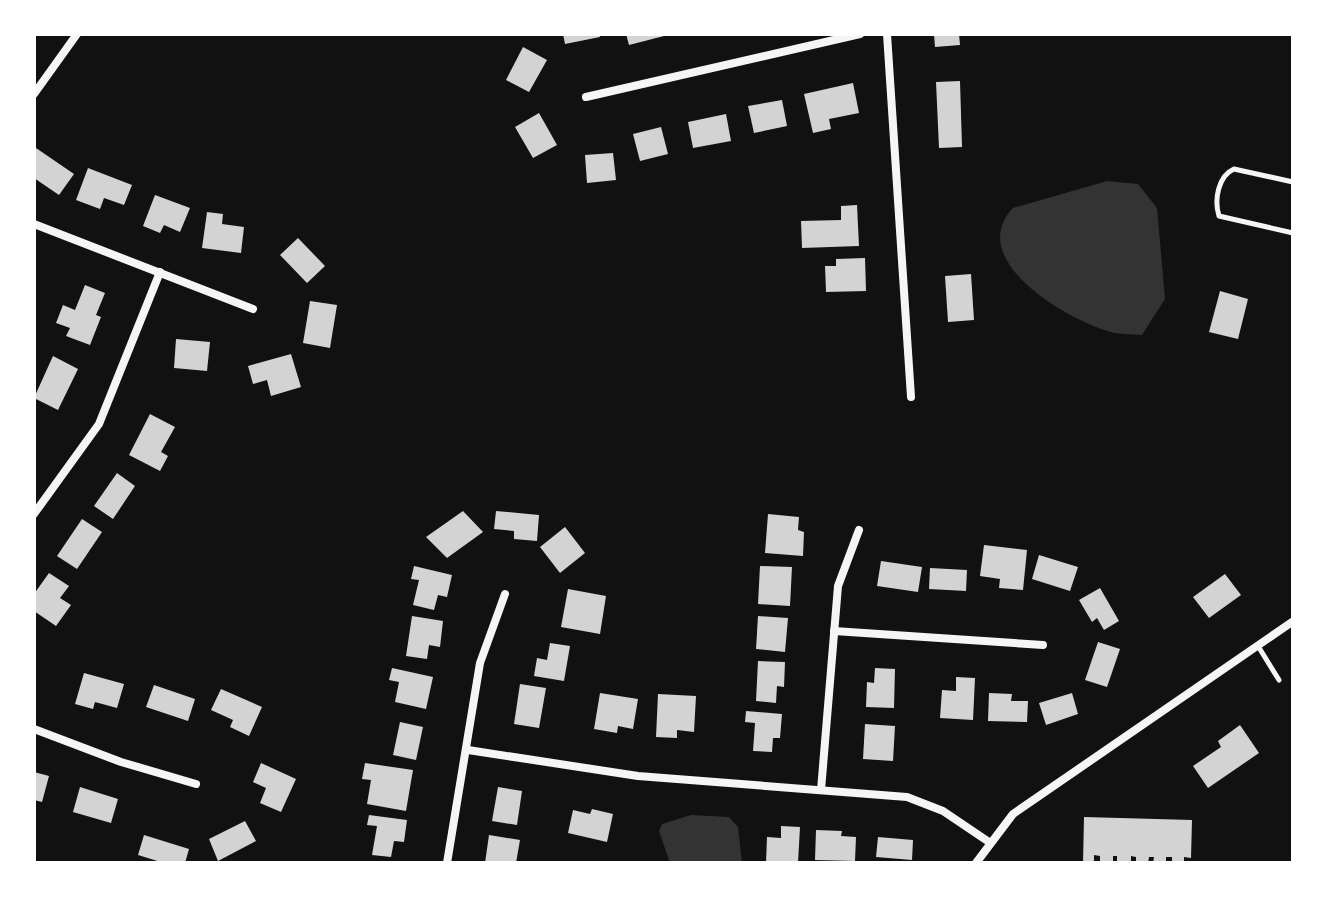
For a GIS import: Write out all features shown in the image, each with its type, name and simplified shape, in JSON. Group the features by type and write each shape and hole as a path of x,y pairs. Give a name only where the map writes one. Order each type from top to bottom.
{"street":[{"path":"34,94 77,34"},
{"path":"586,97 860,34"},
{"path":"887,34 911,397"},
{"path":"34,224 253,309"},
{"path":"34,514 99,424 160,272"},
{"path":"821,790 838,586 859,530"},
{"path":"447,863 480,663 505,594"},
{"path":"976,863 1013,814 1292,622"},
{"path":"834,631 1043,645"},
{"path":"34,729 121,762 196,784"},
{"path":"468,750 638,776 907,797 943,811 989,842"}],"lane":[{"path":"1293,182 1234,169 1225,174 1221,182 1217,208 1219,216 1293,233"},
{"path":"1258,646 1279,680"}],"shaded area":[{"path":"1107,181 1138,184 1157,208 1165,299 1142,335 1115,333 1070,315 1027,285 1011,267 1001,248 1001,228 1013,208"},
{"path":"691,815 729,817 738,827 742,863 670,863 659,831 662,824"}],"building":[{"path":"563,34 599,34 600,37 565,44"},
{"path":"626,34 668,34 668,35 629,45"},
{"path":"934,34 959,34 960,45 935,47"},
{"path":"523,47 547,60 529,92 506,80"},
{"path":"960,81 962,147 939,148 936,82"},
{"path":"853,83 859,113 829,119 831,129 813,133 804,94"},
{"path":"782,100 787,126 754,133 748,106"},
{"path":"539,113 557,145 533,158 515,127"},
{"path":"726,114 731,141 693,148 688,122"},
{"path":"661,127 668,154 640,161 633,134"},
{"path":"36,148 74,174 59,195 34,178"},
{"path":"613,153 616,180 587,183 585,155"},
{"path":"88,168 132,185 124,205 104,198 100,209 76,200"},
{"path":"155,195 190,208 180,232 164,225 160,233 143,226"},
{"path":"857,205 859,246 802,248 801,221 841,220 841,206"},
{"path":"207,212 223,214 222,224 244,227 241,253 202,248"},
{"path":"298,238 325,266 307,283 280,255"},
{"path":"865,258 866,291 826,292 825,266 836,266 836,259"},
{"path":"971,274 974,320 948,322 945,276"},
{"path":"85,285 105,293 96,315 101,317 90,345 66,336 70,328 56,323 63,305 75,310"},
{"path":"1220,291 1248,299 1238,339 1209,332"},
{"path":"310,301 337,305 330,348 303,343"},
{"path":"176,339 210,342 207,371 174,368"},
{"path":"291,354 301,387 271,396 267,380 253,384 248,366"},
{"path":"53,356 78,369 58,410 34,398"},
{"path":"150,414 175,427 161,452 168,456 160,471 129,455"},
{"path":"117,473 135,486 113,519 94,506"},
{"path":"463,511 483,532 447,558 426,537"},
{"path":"496,511 539,515 537,541 514,539 514,531 494,529"},
{"path":"768,514 799,517 798,530 804,532 803,556 765,553"},
{"path":"82,519 102,532 77,569 57,556"},
{"path":"565,527 585,553 560,573 540,547"},
{"path":"984,545 1027,550 1023,590 999,588 1000,579 980,576"},
{"path":"1039,555 1078,567 1070,591 1032,579"},
{"path":"881,561 922,567 918,592 877,586"},
{"path":"414,566 452,575 447,597 438,595 434,610 413,605 419,580 411,579"},
{"path":"760,566 792,567 790,606 758,604"},
{"path":"930,568 967,570 966,591 929,589"},
{"path":"49,573 69,586 60,598 71,605 56,626 34,611 34,594"},
{"path":"1225,574 1241,595 1209,618 1193,597"},
{"path":"1100,588 1119,621 1104,630 1097,618 1092,622 1079,600"},
{"path":"568,589 606,596 600,634 561,627"},
{"path":"412,616 443,621 440,647 429,645 427,659 406,656"},
{"path":"758,616 788,618 785,652 756,649"},
{"path":"1098,642 1120,649 1107,687 1085,680"},
{"path":"550,643 570,646 564,681 534,676 537,658 547,660"},
{"path":"758,661 785,662 784,687 777,686 776,703 756,701"},
{"path":"392,668 433,677 426,709 395,702 399,682 389,680"},
{"path":"875,668 895,669 894,708 866,707 867,682 874,683"},
{"path":"84,673 124,684 117,708 95,702 93,709 75,704"},
{"path":"956,677 975,678 973,720 940,718 942,690 956,691"},
{"path":"520,684 546,688 539,728 514,724"},
{"path":"154,685 195,699 188,721 146,707"},
{"path":"221,689 262,707 249,736 230,727 233,720 211,710"},
{"path":"600,693 638,699 633,729 618,726 617,733 594,729"},
{"path":"989,693 1012,694 1011,701 1028,701 1027,722 988,721"},
{"path":"1072,693 1078,714 1046,725 1039,703"},
{"path":"658,694 696,696 694,732 677,730 677,738 656,737"},
{"path":"746,711 782,714 780,738 773,738 772,752 753,751 755,723 745,722"},
{"path":"400,722 423,727 416,760 393,755"},
{"path":"865,724 895,726 893,761 863,759"},
{"path":"1240,725 1259,753 1208,788 1193,766 1221,747 1218,741"},
{"path":"261,763 296,779 281,812 260,803 266,788 253,782"},
{"path":"365,763 413,770 406,811 367,804 371,780 362,779"},
{"path":"34,772 49,776 42,802 34,800"},
{"path":"80,787 118,799 111,823 73,812"},
{"path":"498,787 522,791 517,825 492,821"},
{"path":"592,809 613,814 607,842 568,833 573,810 590,814"},
{"path":"369,815 407,820 404,842 394,841 391,857 372,855 377,826 367,825"},
{"path":"1084,817 1192,820 1191,858 1184,857 1184,863 1172,863 1172,857 1166,857 1166,863 1153,863 1154,857 1149,857 1148,863 1136,863 1136,857 1131,856 1131,863 1117,863 1117,856 1113,856 1113,863 1100,863 1100,856 1094,855 1094,863 1083,863"},
{"path":"245,821 256,841 218,861 209,839"},
{"path":"781,826 800,827 798,863 766,863 767,837 781,838"},
{"path":"816,830 842,831 841,836 856,837 855,861 815,860"},
{"path":"144,835 189,849 185,863 164,863 138,855"},
{"path":"489,835 520,840 516,863 485,863"},
{"path":"878,837 913,840 912,860 876,857"}]}
